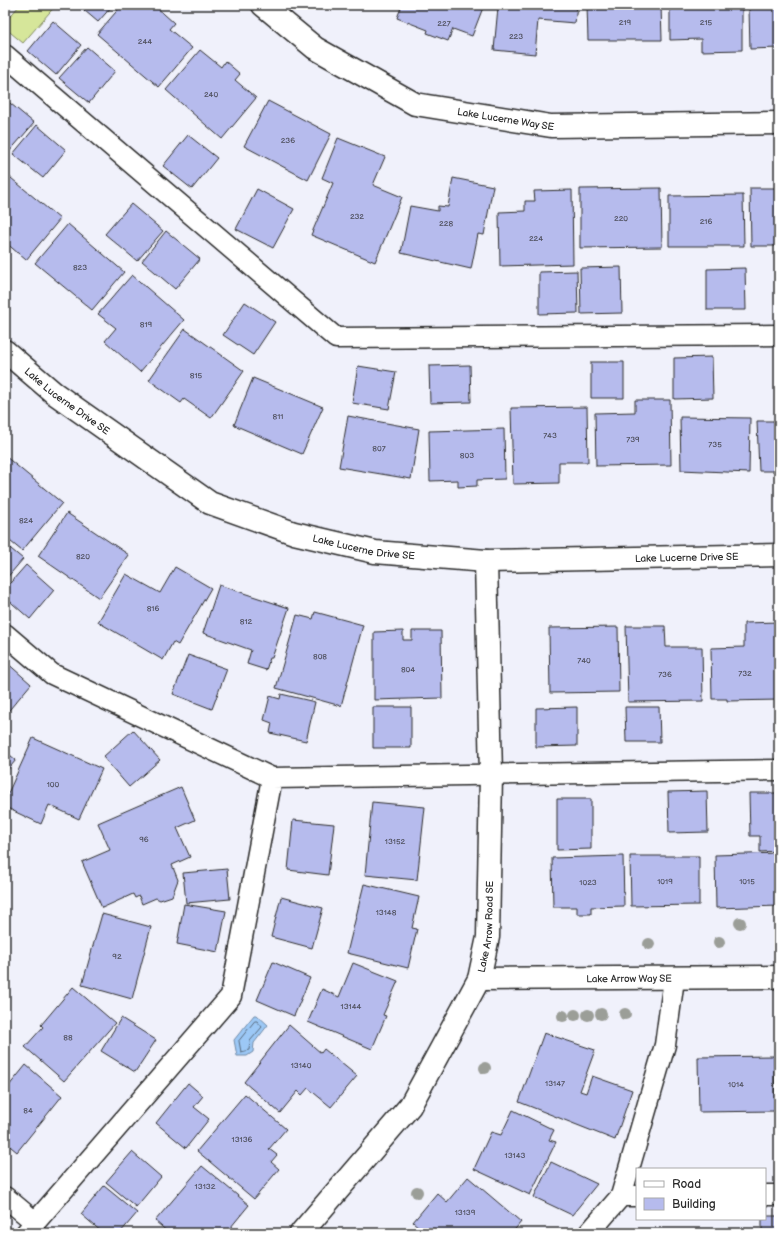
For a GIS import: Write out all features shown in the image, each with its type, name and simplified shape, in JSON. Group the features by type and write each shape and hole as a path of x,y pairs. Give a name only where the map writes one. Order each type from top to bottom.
{"street":[{"name":"Lake Lucerne Way SE","path":"263,5 315,48 415,104 551,126 779,123"},
{"name":"Lake Lucerne Drive SE","path":"5,351 54,393 210,503 294,533 375,552 486,561 779,555"},
{"name":"Lake Arrow Road SE","path":"301,1233 410,1106 479,979 488,937 490,775 486,561"},
{"name":"Lake Arrow Way SE","path":"479,979 674,979 779,977"}],"lane":[{"path":"5,55 336,338 779,335"},
{"path":"5,634 52,674 272,778 779,770"},
{"path":"5,1197 30,1228 231,996 272,778"},
{"path":"589,1233 629,1196 665,1045 674,979"},
{"path":"766,1195 779,1195"}],"green space":[{"path":"20,5 56,5 23,43 5,28 5,22"}],"water":[{"path":"254,1015 257,1015 268,1025 254,1043 253,1052 247,1056 237,1056 234,1040"}],"building":[{"path":"78,5 113,5 98,22"},
{"path":"122,5 154,5 174,23 169,29 192,48 159,87 97,34"},
{"path":"402,5 484,5 472,36 453,29 448,41 427,33 428,30 397,18"},
{"path":"503,5 577,5 575,23 538,20 535,54 494,50 498,7 503,8"},
{"path":"587,5 661,5 662,40 588,40"},
{"path":"670,5 742,5 742,50 701,51 701,39 670,40"},
{"path":"755,5 779,5 779,48 750,49 749,9 755,8"},
{"path":"53,21 81,45 56,75 28,51"},
{"path":"87,47 115,71 89,103 59,78"},
{"path":"200,50 221,67 225,61 240,74 235,80 256,98 222,139 166,90"},
{"path":"5,99 34,123 8,153 5,150"},
{"path":"268,101 331,134 308,180 244,146"},
{"path":"37,125 66,150 43,178 13,154"},
{"path":"188,135 217,158 192,189 163,166"},
{"path":"338,138 385,157 373,185 402,197 375,262 311,235 333,183 322,178"},
{"path":"5,173 60,219 26,260 5,242"},
{"path":"453,178 493,186 484,235 478,234 471,269 401,253 410,206 438,211 438,206 448,207"},
{"path":"661,188 662,247 580,248 580,189"},
{"path":"750,188 779,188 779,246 751,246"},
{"path":"257,189 294,209 273,248 236,229"},
{"path":"572,190 573,264 500,266 499,212 525,211 525,201 535,201 534,191"},
{"path":"743,195 744,246 669,246 669,196"},
{"path":"131,204 163,231 137,261 105,234"},
{"path":"68,224 124,272 92,310 35,263"},
{"path":"166,231 200,259 175,289 142,261"},
{"path":"621,267 622,313 581,314 580,268"},
{"path":"745,268 746,310 707,310 707,269"},
{"path":"577,271 578,313 539,314 539,272"},
{"path":"132,275 184,320 140,372 105,341 116,328 98,314"},
{"path":"245,302 275,322 253,355 223,335"},
{"path":"185,329 244,371 211,418 184,399 181,403 149,380"},
{"path":"712,357 713,398 674,399 674,358"},
{"path":"591,362 624,362 624,398 591,398"},
{"path":"470,365 471,402 430,403 429,366"},
{"path":"358,366 396,372 389,409 352,403"},
{"path":"253,378 323,407 302,454 234,425"},
{"path":"635,400 670,400 671,465 596,466 595,413 635,412"},
{"path":"587,407 588,462 559,462 559,483 513,484 511,408"},
{"path":"348,416 419,429 411,479 339,467"},
{"path":"680,417 750,418 749,473 681,470"},
{"path":"757,421 779,421 779,471 759,471"},
{"path":"504,429 505,479 477,480 477,486 458,487 458,480 430,481 429,431"},
{"path":"5,456 62,503 22,551 5,537"},
{"path":"67,513 129,555 99,598 38,556"},
{"path":"5,544 23,559 5,580"},
{"path":"26,565 54,590 30,619 5,597 5,589"},
{"path":"175,567 211,588 178,645 173,642 163,660 98,622 126,574 160,593"},
{"path":"219,585 289,608 272,658 270,658 266,670 247,664 251,650 203,633"},
{"path":"315,612 363,625 341,706 276,688 297,615 313,619"},
{"path":"779,622 779,700 727,701 727,699 712,699 711,648 744,647 744,623"},
{"path":"626,626 665,626 666,647 702,647 703,701 628,702"},
{"path":"618,627 619,692 550,693 549,628"},
{"path":"403,631 403,640 412,640 412,631 441,631 442,698 374,700 374,632"},
{"path":"188,655 227,669 212,709 173,694"},
{"path":"5,661 31,684 5,715"},
{"path":"281,694 315,702 306,741 270,733 272,723 264,720 270,696 280,699"},
{"path":"373,707 411,707 411,748 373,748"},
{"path":"577,707 577,746 536,747 536,708"},
{"path":"625,707 659,707 660,742 626,742"},
{"path":"133,730 160,760 129,787 103,757"},
{"path":"33,738 102,769 79,819 49,805 41,824 5,807 5,800"},
{"path":"5,751 16,760 5,773"},
{"path":"181,787 195,820 177,828 190,857 172,865 178,880 172,896 160,900 156,898 142,904 139,896 135,898 133,894 102,908 82,862 110,850 98,823"},
{"path":"707,791 708,832 669,833 668,792"},
{"path":"749,793 779,793 779,851 760,852 760,836 750,836"},
{"path":"557,799 591,799 591,849 557,850"},
{"path":"372,802 425,807 417,880 365,875"},
{"path":"293,820 334,824 328,875 288,870"},
{"path":"779,853 779,906 716,908 715,855"},
{"path":"623,856 624,906 591,907 591,914 577,914 577,907 553,907 552,858"},
{"path":"630,856 699,856 699,905 631,906"},
{"path":"227,869 230,899 186,903 183,873"},
{"path":"364,884 419,897 412,928 417,929 408,968 347,953"},
{"path":"281,897 323,908 312,948 271,937"},
{"path":"184,904 226,911 218,952 177,944"},
{"path":"102,914 151,927 132,999 82,985"},
{"path":"273,962 310,978 294,1016 257,1000"},
{"path":"353,963 398,981 383,1015 386,1016 372,1049 308,1022 322,989 339,997"},
{"path":"73,987 115,1023 64,1081 25,1047 43,1027 41,1025"},
{"path":"121,1018 156,1040 135,1072 101,1051"},
{"path":"289,1025 321,1053 324,1049 357,1076 331,1107 308,1088 302,1095 298,1091 280,1113 244,1082"},
{"path":"544,1033 595,1050 580,1091 586,1093 592,1076 632,1090 615,1140 519,1102"},
{"path":"774,1056 775,1111 699,1112 698,1057"},
{"path":"26,1065 62,1096 17,1152 5,1142 5,1084 8,1087"},
{"path":"188,1083 203,1096 194,1107 209,1119 186,1148 156,1123"},
{"path":"245,1094 286,1129 269,1149 277,1155 271,1162 279,1169 254,1199 197,1151"},
{"path":"513,1110 554,1130 549,1140 556,1142 530,1195 474,1169 491,1132 501,1135"},
{"path":"132,1152 161,1177 136,1207 106,1182"},
{"path":"551,1162 597,1184 572,1215 534,1197"},
{"path":"202,1166 249,1205 226,1233 218,1233 214,1230 212,1233 169,1233 155,1221"},
{"path":"468,1177 521,1222 512,1233 426,1233 413,1222 437,1193 447,1202"},
{"path":"104,1186 137,1213 120,1233 103,1233 81,1214"},
{"path":"766,1216 779,1216 779,1233 762,1233 762,1220 766,1220"}]}
